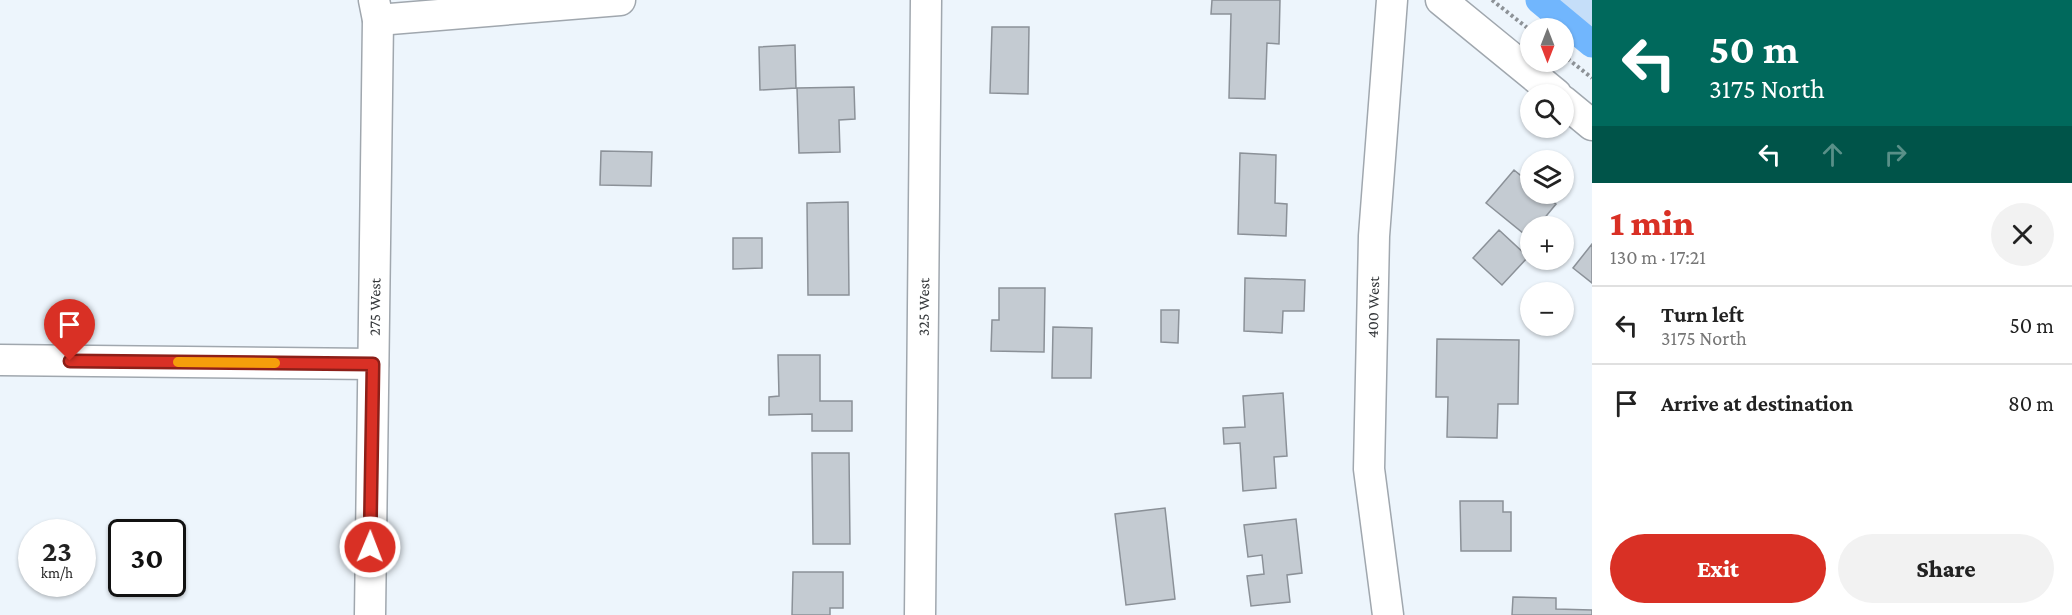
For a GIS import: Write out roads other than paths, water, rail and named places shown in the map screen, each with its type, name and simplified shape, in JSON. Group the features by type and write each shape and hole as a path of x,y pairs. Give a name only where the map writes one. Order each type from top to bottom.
{"street":[{"path":"376,10 620,0"},
{"name":"325 West","path":"920,615 926,0"},
{"name":"400 West","path":"1388,615 1369,469 1374,236 1392,0"},
{"path":"1442,0 1544,84"},
{"name":"275 West","path":"370,615 376,10"},
{"path":"1574,110 1592,125"},
{"path":"0,360 373,364"}],"waterway":[{"path":"1539,0 1592,44"}]}
